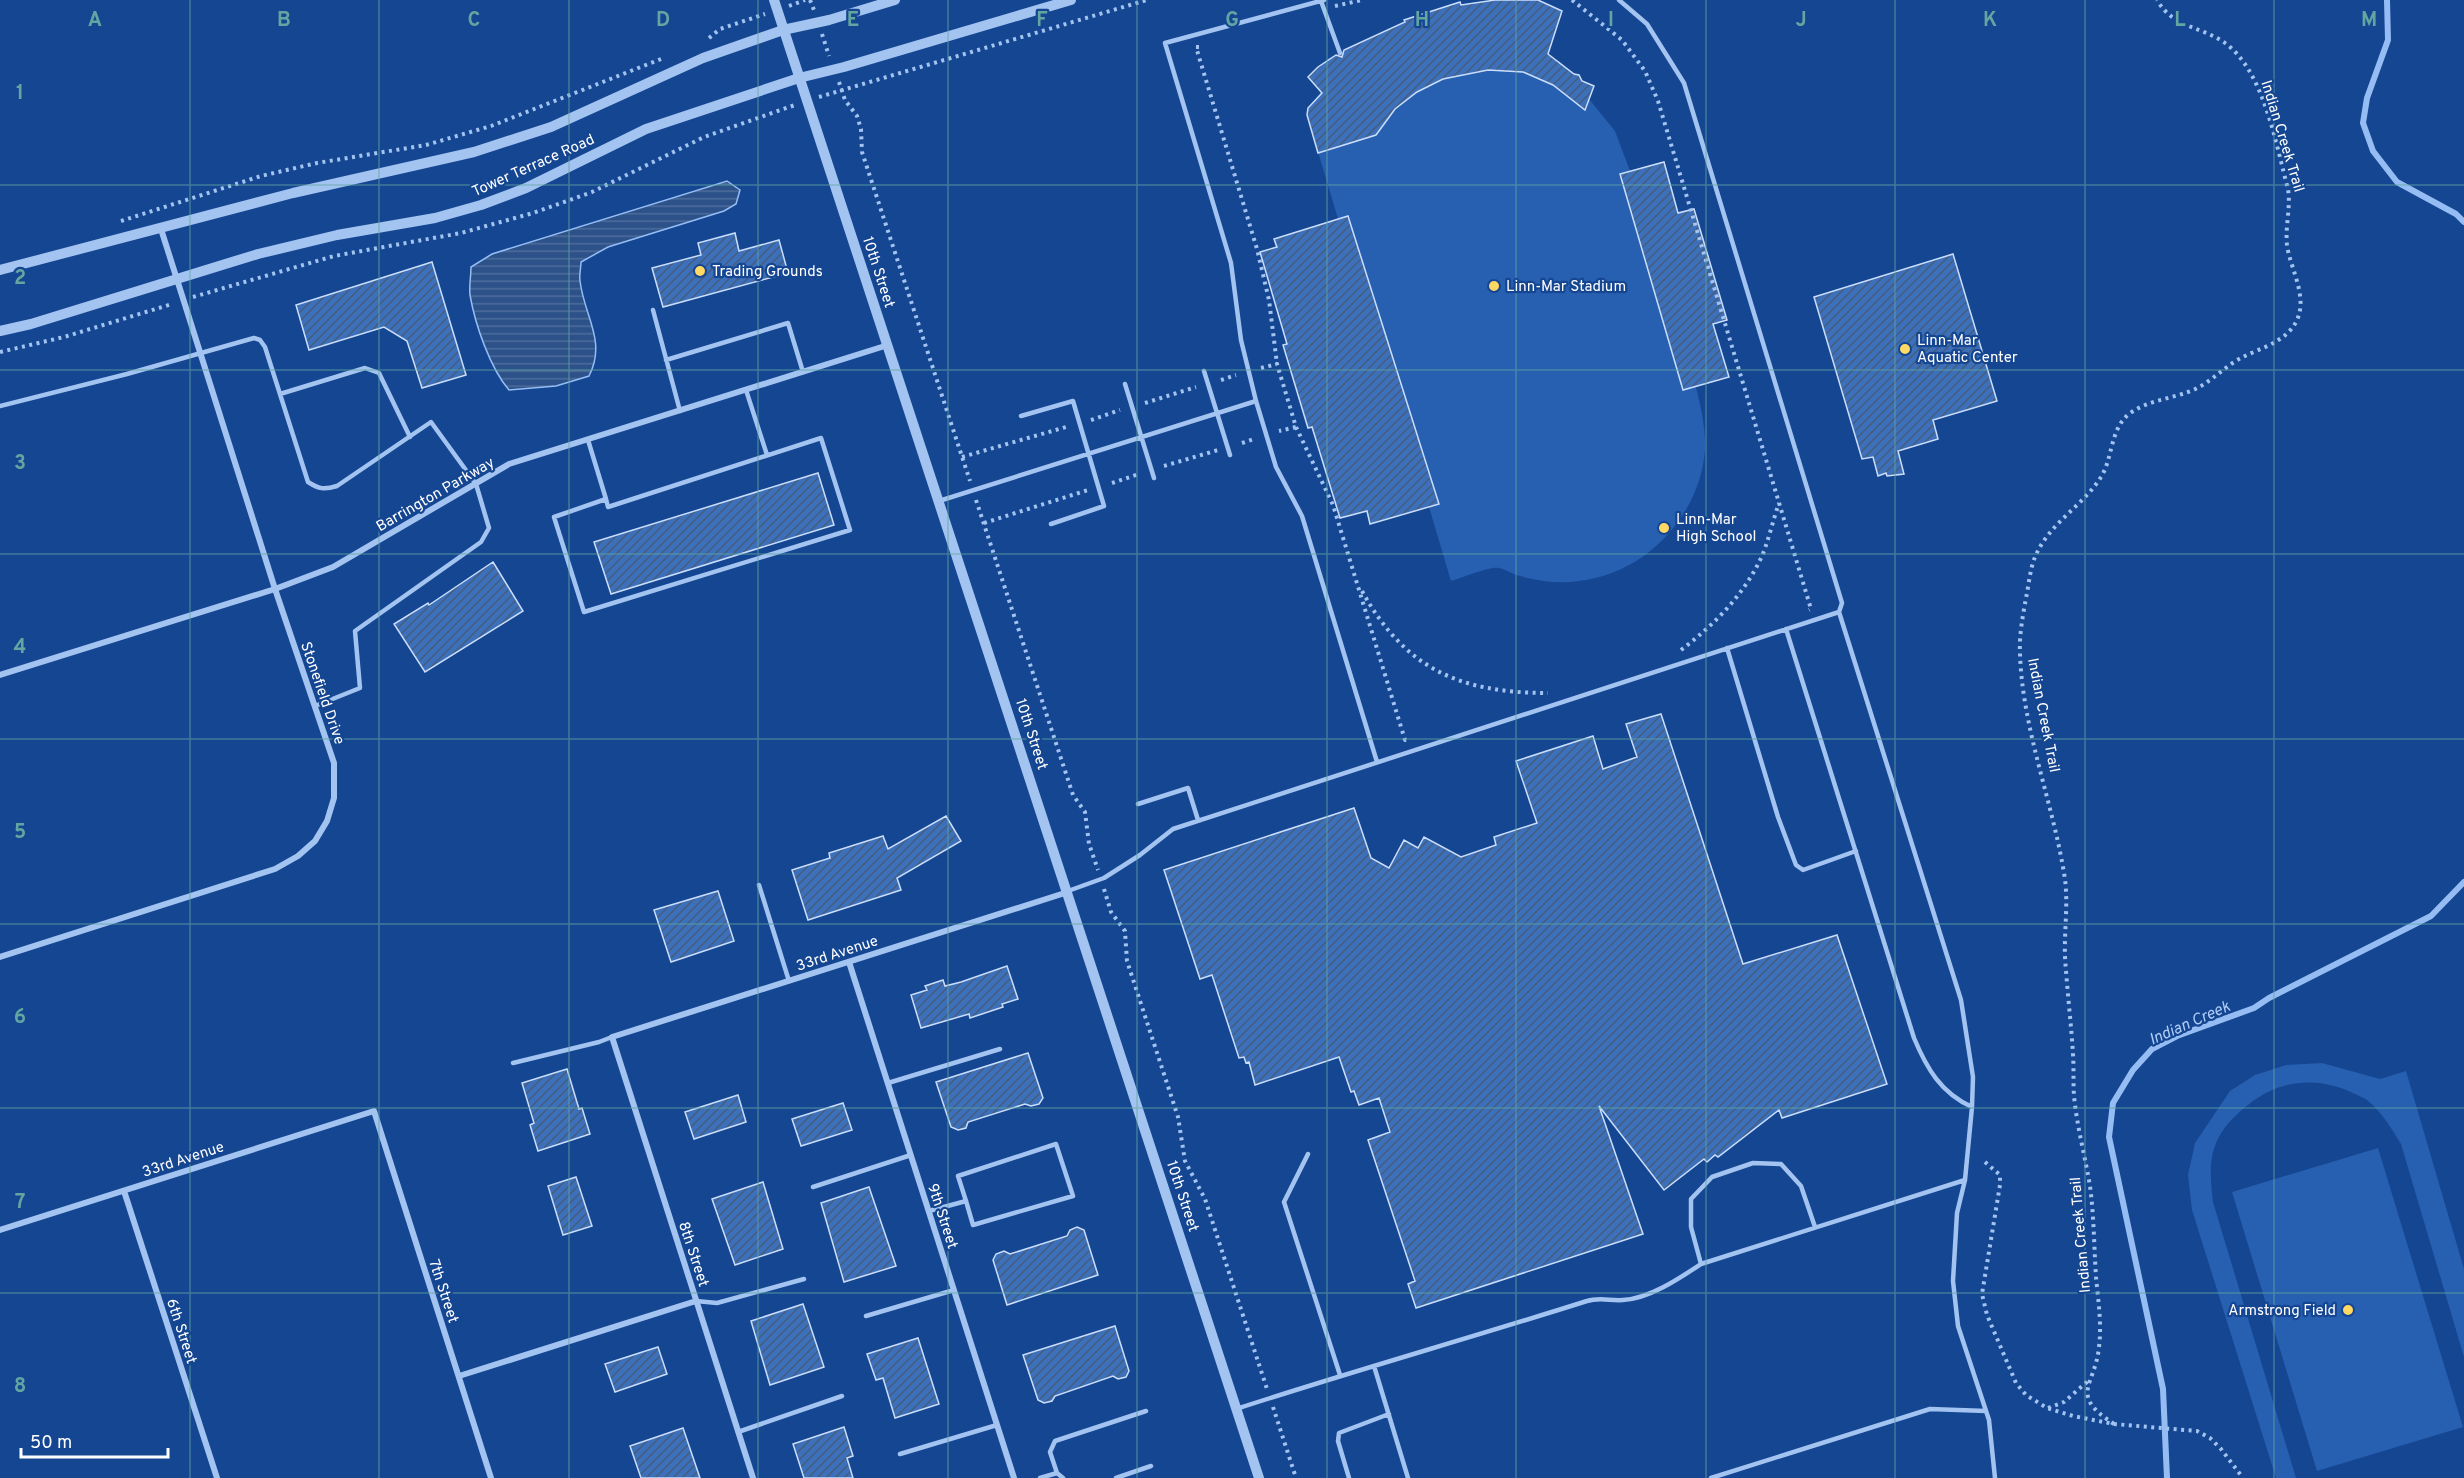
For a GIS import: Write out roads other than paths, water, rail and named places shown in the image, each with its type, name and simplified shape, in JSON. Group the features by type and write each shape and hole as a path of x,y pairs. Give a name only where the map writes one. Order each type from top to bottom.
{"street":[{"name":"10th Street","path":"774,0 1259,1478"},
{"name":"Tower Terrace Road","path":"0,270 292,193 474,152 551,127 703,58 783,30 895,0"},
{"name":"Tower Terrace Road","path":"0,331 31,324 258,254 337,235 435,218 481,206 526,188 646,129 799,78 1071,0"},
{"name":"Stonefield Drive","path":"0,957 275,869 298,856 315,841 327,821 334,798 334,764 275,589 162,229"},
{"name":"Barrington Parkway","path":"0,675 275,589 333,567 509,464 888,345"},
{"name":"33rd Avenue","path":"612,1037 1068,891"},
{"name":"9th Street","path":"849,962 1014,1478"},
{"name":"8th Street","path":"612,1037 753,1478"},
{"name":"33rd Avenue","path":"0,1230 374,1111"},
{"name":"7th Street","path":"374,1111 491,1478"},
{"name":"6th Street","path":"124,1191 217,1478"},
{"path":"459,1376 696,1301"}],"lane":[{"path":"1340,53 1323,9 1322,0 1165,43 1231,263 1241,340 1256,401 1276,467 1302,516 1377,762"},
{"path":"1619,0 1647,24 1684,83 1842,603 1839,612 1961,1000 1973,1077 1965,1180 1957,1213 1953,1281 1958,1326 1989,1420 1995,1478"},
{"path":"653,310 680,411"},
{"path":"666,360 789,323 803,372"},
{"path":"0,406 254,338 260,340 265,347 308,482 318,489 325,490 337,486 431,422 476,484 489,528 482,542 355,631 360,688 315,706"},
{"path":"280,394 365,368 374,370 379,373 410,437"},
{"path":"1204,371 1230,455"},
{"path":"1125,384 1154,478"},
{"path":"746,390 767,455"},
{"path":"1021,416 1073,401 1104,507 1051,524"},
{"path":"939,501 1256,401"},
{"path":"588,440 606,499 608,507 821,438 850,530 584,612 554,517 606,499"},
{"path":"1068,891 1101,879 1140,855 1173,829 1839,612"},
{"path":"1786,629 1914,1038 1926,1067 1944,1090 1972,1107"},
{"path":"1727,648 1778,817 1796,865 1803,870 1856,851"},
{"path":"1138,804 1188,788 1198,820"},
{"path":"759,885 789,981"},
{"path":"513,1063 612,1037"},
{"path":"888,1083 1000,1049"},
{"path":"1056,1144 1073,1196 973,1225 966,1200 958,1176 1056,1144"},
{"path":"1308,1154 1284,1202 1340,1374"},
{"path":"813,1187 911,1155"},
{"path":"1701,1264 1691,1227 1691,1199 1712,1177 1753,1163 1781,1164 1801,1186 1815,1227"},
{"path":"1236,1408 1340,1374 1437,1349 1596,1298 1625,1300 1668,1286 1701,1264 1965,1180"},
{"path":"929,1211 966,1200"},
{"path":"696,1301 717,1303 804,1279"},
{"path":"866,1316 954,1290"},
{"path":"1374,1366 1408,1478"},
{"path":"738,1432 842,1396"},
{"path":"1711,1478 1930,1409 1986,1411"},
{"path":"1063,1478 1057,1473 1050,1452 1055,1441 1146,1411"},
{"path":"1349,1478 1338,1441 1339,1433 1389,1414"},
{"path":"900,1454 997,1425"},
{"path":"1116,1478 1151,1466"},
{"path":"1040,1478 1057,1473"}],"waterway":[{"name":"Indian Creek","path":"2387,0 2388,40 2367,98 2363,123 2373,151 2397,182 2456,214 2464,222"},
{"name":"Indian Creek","path":"2167,1478 2163,1389 2109,1137 2113,1103 2133,1070 2152,1049 2177,1036 2254,1008 2269,998 2431,916 2464,882"}],"place":[{"name":"Trading Grounds","path":"700,271"},
{"name":"Linn-Mar Stadium","path":"1494,286"},
{"name":"Linn-Mar Aquatic Center","path":"1905,349"},
{"name":"Linn-Mar High School","path":"1664,528"},
{"name":"Armstrong Field","path":"2348,1310"}]}
